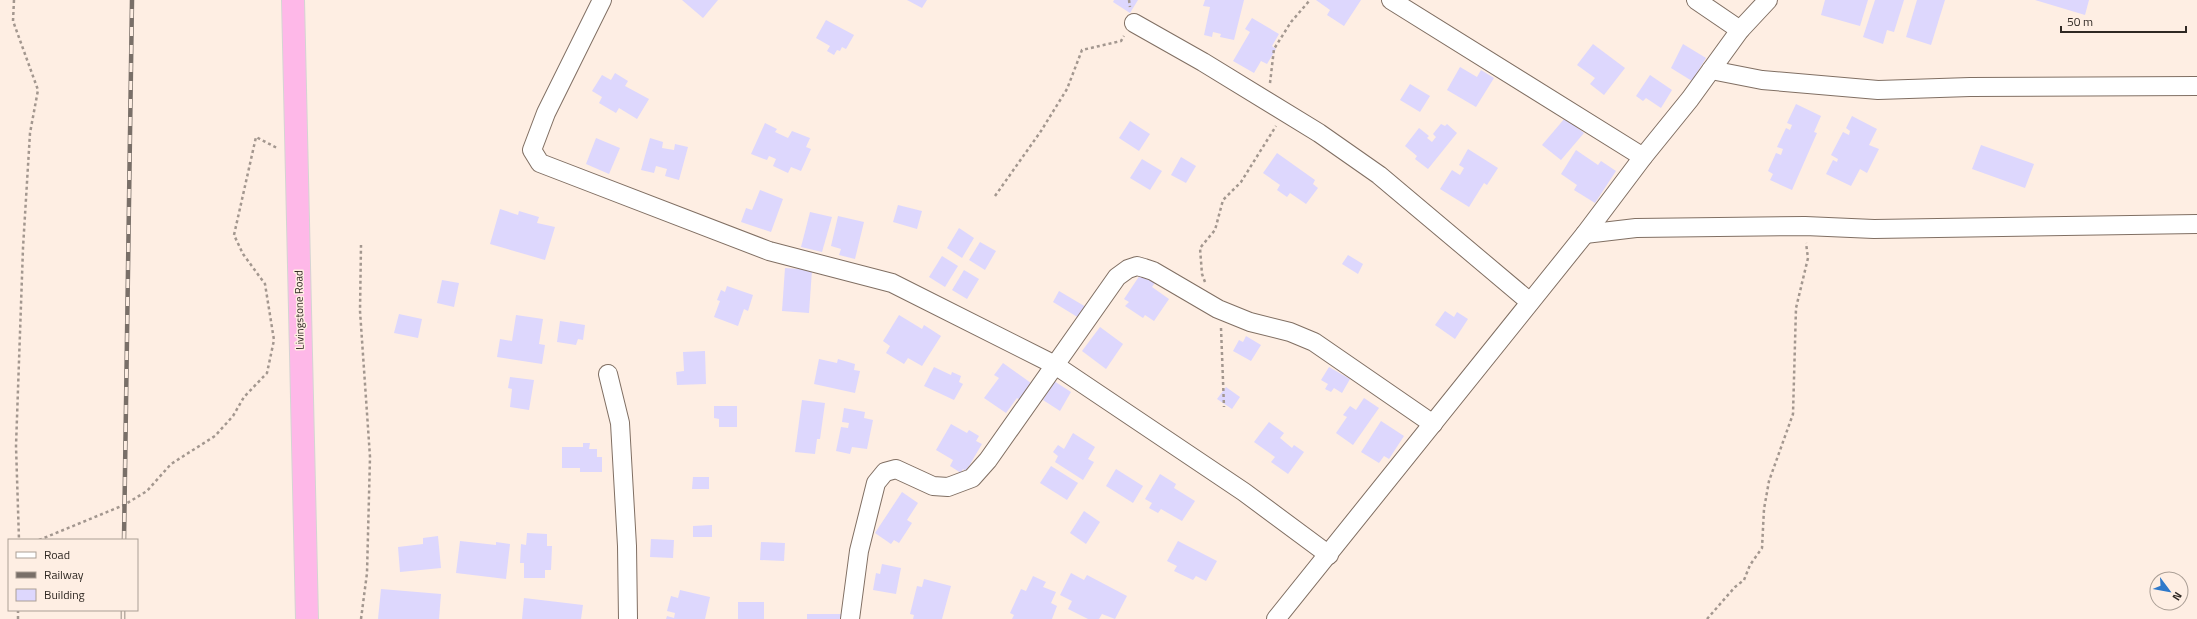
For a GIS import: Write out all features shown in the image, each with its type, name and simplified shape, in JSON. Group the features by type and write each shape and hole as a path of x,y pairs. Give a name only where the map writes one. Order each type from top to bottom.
{"highway":[{"name":"Livingstone Road","path":"293,0 307,619"}],"street":[{"path":"602,0 546,113 532,150 540,163 769,251 892,282 1055,366 1244,492 1328,555"},
{"path":"1391,0 1643,157"},
{"path":"1696,0 1740,30"},
{"path":"1276,619 1585,234 1740,30 1768,0"},
{"path":"1134,23 1319,133 1379,175 1530,302"},
{"path":"1711,70 1762,80 1878,90 1970,87 2197,86"},
{"path":"1585,234 1636,228 1805,226 1874,229 2197,224"},
{"path":"850,619 859,552 876,483 885,472 896,469 933,486 948,487 972,478 988,460 1118,277 1137,266 1153,271 1218,309 1250,322 1290,332 1314,342 1433,424"},
{"path":"608,374 620,423 627,546 628,619"}],"path":[{"path":"14,0 13,21 38,90 30,133 23,248 16,446 19,539"},
{"path":"1224,407 1221,328 1218,309 1202,274 1200,248 1215,230 1223,200 1241,182 1279,121 1269,102 1274,49 1291,22 1310,0"},
{"path":"994,196 1041,131 1067,89 1082,50 1120,41 1134,23"},
{"path":"41,539 124,505 147,491 170,464 215,436 233,416 244,398 267,373 274,340 265,284 243,254 234,235 256,137 296,157"},
{"path":"1707,619 1735,587 1744,580 1750,565 1762,548 1764,509 1769,481 1793,414 1796,308 1808,258 1805,226"},
{"path":"360,619 367,573 370,457 360,311 361,244"}],"building":[{"path":"682,0 718,0 703,18"},
{"path":"907,0 927,0 922,8"},
{"path":"1114,0 1138,0 1130,13 1113,2"},
{"path":"1205,0 1244,0 1234,40 1220,37 1221,34 1213,32 1212,37 1204,35 1210,7 1203,6"},
{"path":"1316,0 1361,0 1344,26 1327,15 1330,10"},
{"path":"1825,0 1868,0 1860,26 1821,15"},
{"path":"1875,0 1904,0 1894,32 1887,30 1883,44 1863,37"},
{"path":"1917,0 1945,0 1931,45 1906,37"},
{"path":"2035,0 2089,0 2085,15"},
{"path":"1252,18 1279,34 1272,46 1276,49 1267,64 1261,61 1254,73 1233,61 1250,32 1245,29"},
{"path":"826,20 854,35 846,49 842,47 840,51 837,50 834,55 827,51 830,46 816,38"},
{"path":"1593,44 1625,68 1604,95 1590,84 1595,78 1577,65"},
{"path":"1683,44 1706,58 1692,81 1671,68"},
{"path":"1460,67 1477,77 1481,70 1494,78 1476,107 1447,90"},
{"path":"615,73 628,81 625,86 649,99 637,119 619,108 616,113 599,103 602,97 592,91 602,75 611,80"},
{"path":"1650,75 1672,90 1661,108 1646,98 1643,101 1636,96"},
{"path":"1410,84 1430,96 1420,112 1400,100"},
{"path":"1796,104 1821,116 1814,132 1817,133 1792,190 1770,180 1773,174 1768,171 1776,153 1781,155 1783,149 1777,147 1786,128 1790,130 1792,125 1787,123"},
{"path":"1852,116 1877,129 1869,145 1879,149 1867,173 1860,169 1851,186 1826,174 1833,160 1837,162 1838,159 1831,155 1843,132 1849,135 1850,131 1846,128"},
{"path":"1565,118 1584,133 1561,160 1542,145"},
{"path":"1130,121 1150,134 1139,151 1119,138"},
{"path":"765,123 777,129 775,132 788,138 792,131 810,138 806,147 811,149 801,171 791,167 788,173 773,166 776,159 769,156 767,160 751,154"},
{"path":"1441,124 1445,126 1447,124 1457,133 1428,169 1415,159 1417,156 1405,146 1419,128 1429,136 1427,138 1432,142 1436,137 1433,134"},
{"path":"596,138 620,148 609,174 586,164"},
{"path":"650,138 663,142 662,148 674,150 675,144 688,147 679,180 665,176 667,169 656,166 654,173 641,170"},
{"path":"1981,145 2034,164 2025,188 1972,169"},
{"path":"1468,149 1498,168 1487,185 1484,183 1469,207 1440,189 1452,170 1460,175 1464,168 1459,165"},
{"path":"1576,150 1598,165 1601,161 1616,171 1595,203 1574,190 1577,185 1561,174"},
{"path":"1277,153 1315,180 1313,184 1318,188 1306,204 1290,193 1287,197 1277,190 1280,185 1263,173"},
{"path":"1181,157 1196,166 1186,183 1171,175"},
{"path":"1142,159 1162,171 1150,190 1130,178"},
{"path":"760,190 783,199 771,232 741,222 746,208 752,210"},
{"path":"898,205 922,211 917,229 893,222"},
{"path":"500,209 518,215 519,211 539,217 537,223 555,227 545,260 490,244"},
{"path":"810,212 832,217 822,252 801,247"},
{"path":"838,216 864,222 855,259 839,255 841,249 831,246"},
{"path":"959,228 974,238 962,258 947,248"},
{"path":"980,242 996,251 985,270 969,260"},
{"path":"1348,255 1363,264 1358,274 1342,264"},
{"path":"942,256 958,266 945,287 929,277"},
{"path":"785,268 812,270 809,313 782,311"},
{"path":"964,270 979,279 967,299 952,290"},
{"path":"1142,272 1156,281 1152,287 1169,299 1154,321 1145,315 1143,318 1125,306 1129,302 1124,299"},
{"path":"442,280 459,283 454,307 437,303"},
{"path":"727,286 753,295 748,311 744,309 738,326 714,317 720,301 717,300 721,290 725,292"},
{"path":"1059,291 1086,307 1079,318 1053,302"},
{"path":"1445,311 1454,317 1457,312 1468,319 1455,339 1435,325"},
{"path":"399,314 422,319 418,338 394,333"},
{"path":"516,315 543,319 539,344 545,345 542,364 497,357 500,339 512,341"},
{"path":"899,315 922,329 924,325 941,336 922,366 908,358 904,364 886,353 890,346 883,341"},
{"path":"560,321 585,325 583,340 578,339 576,345 557,342"},
{"path":"1100,327 1123,344 1106,369 1082,351"},
{"path":"1246,336 1261,345 1251,361 1233,351 1239,340 1243,342"},
{"path":"705,351 706,384 677,385 676,372 684,371 683,352"},
{"path":"819,359 837,363 838,359 855,364 854,370 860,371 855,393 814,384"},
{"path":"1003,363 1031,383 1023,402 1017,398 1006,413 984,398 999,378 994,375"},
{"path":"934,367 951,375 952,372 961,376 959,382 963,384 954,400 924,386"},
{"path":"1329,367 1350,379 1342,393 1334,388 1331,392 1325,389 1328,384 1321,380"},
{"path":"510,377 534,380 529,410 510,407 512,389 508,388"},
{"path":"1054,381 1071,392 1060,411 1043,400"},
{"path":"1226,387 1240,397 1232,409 1217,399"},
{"path":"1364,398 1379,408 1353,445 1336,433 1347,417 1343,415 1350,406 1356,410"},
{"path":"802,400 825,403 820,439 817,439 815,454 795,452"},
{"path":"714,406 737,406 737,427 719,427 719,419 714,418"},
{"path":"844,408 865,412 864,418 873,420 867,449 852,447 850,454 836,451 841,427 848,428 849,423 842,422"},
{"path":"1381,421 1404,436 1389,459 1384,456 1379,463 1361,452"},
{"path":"1269,422 1284,433 1280,438 1292,448 1294,445 1304,452 1288,474 1271,462 1275,457 1254,442"},
{"path":"951,424 967,433 969,430 979,436 976,441 982,444 966,471 963,469 961,473 950,466 953,460 936,450"},
{"path":"1073,433 1095,447 1088,459 1094,462 1083,480 1055,462 1058,456 1053,452 1058,445 1064,449"},
{"path":"583,443 590,443 589,449 597,449 597,457 602,457 602,472 580,472 580,468 562,468 562,447 583,447"},
{"path":"1051,466 1078,483 1067,500 1040,483"},
{"path":"1116,469 1143,486 1133,503 1106,486"},
{"path":"1160,474 1176,484 1174,488 1195,501 1182,521 1161,509 1158,513 1149,508 1152,503 1145,499"},
{"path":"693,477 709,477 709,489 692,489"},
{"path":"902,492 918,503 907,520 912,523 899,543 894,540 891,544 875,533"},
{"path":"1084,511 1100,522 1086,544 1070,533"},
{"path":"712,525 712,537 693,537 693,526"},
{"path":"527,533 547,534 547,546 552,546 551,570 545,570 545,578 524,578 524,563 520,563 521,544 526,545"},
{"path":"438,536 441,568 400,572 398,547 423,544 423,538"},
{"path":"651,539 674,540 673,558 650,557"},
{"path":"460,541 496,545 496,542 510,544 506,579 456,573"},
{"path":"1178,541 1217,561 1206,581 1196,576 1193,580 1174,571 1177,566 1167,561"},
{"path":"761,542 785,543 784,561 760,560"},
{"path":"882,564 901,568 896,594 873,590 876,573 880,574"},
{"path":"1071,573 1084,580 1087,575 1127,596 1115,619 1102,614 1099,619 1088,619 1068,609 1072,601 1060,595"},
{"path":"1033,576 1046,582 1043,587 1056,592 1051,603 1057,606 1052,619 1012,619 1014,615 1010,613 1021,589 1026,591"},
{"path":"924,579 951,586 942,619 913,619 914,615 910,614 917,586 922,587"},
{"path":"381,589 441,594 439,619 378,619"},
{"path":"680,590 710,597 705,619 666,619 667,616 674,618 675,613 667,611 671,596 678,598"},
{"path":"524,598 583,605 581,619 522,619"},
{"path":"738,602 764,602 764,619 738,619"},
{"path":"807,614 845,614 845,619 807,619"}],"railway":[{"path":"124,539 132,0"},
{"path":"123,611 123,619"}]}
